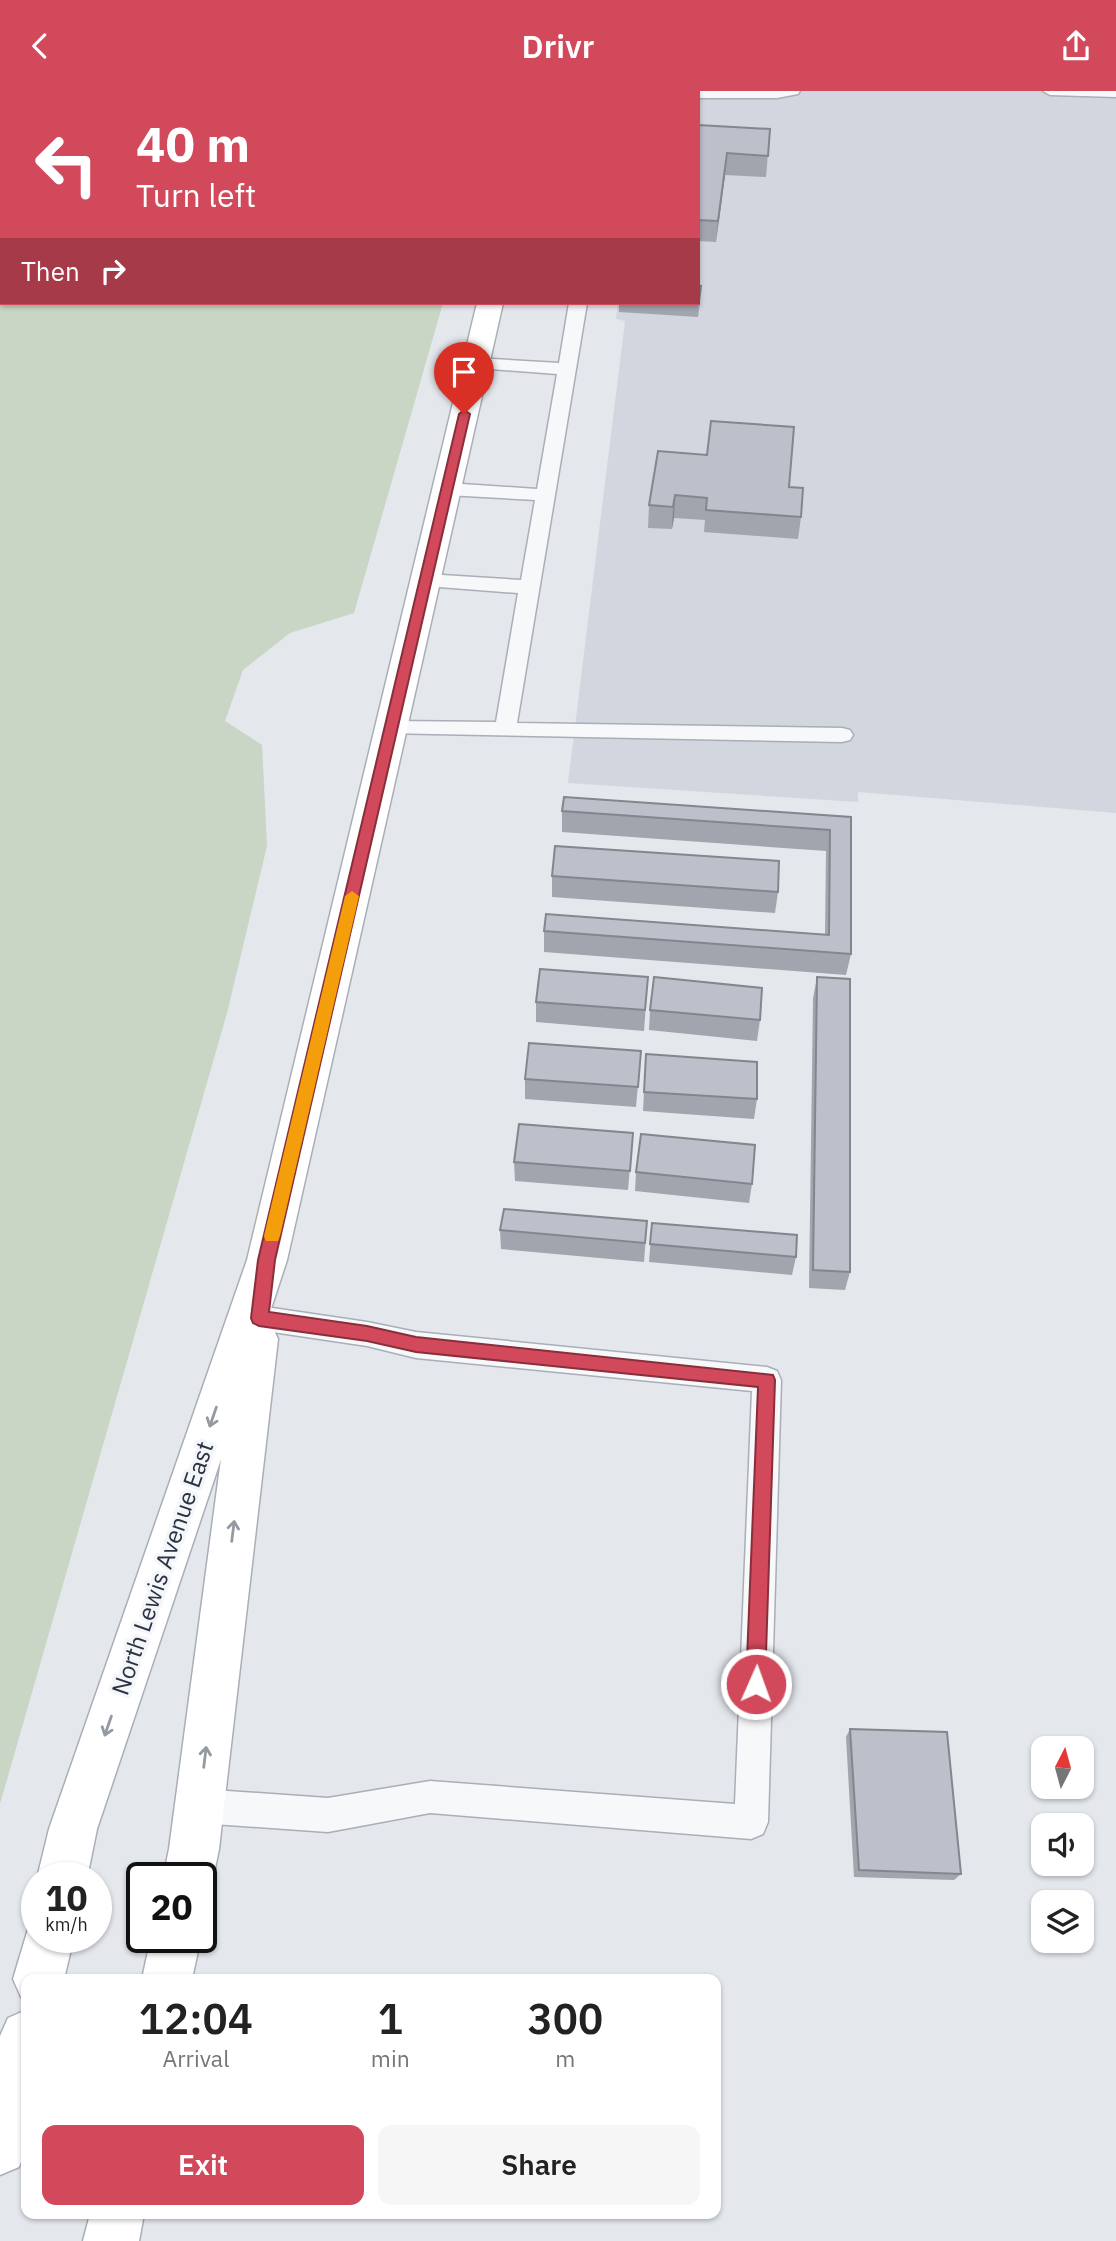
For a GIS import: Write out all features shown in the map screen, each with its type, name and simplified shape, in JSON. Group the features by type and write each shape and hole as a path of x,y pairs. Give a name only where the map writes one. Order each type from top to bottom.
{"main road":[{"name":"North Lewis Avenue East","path":"191,1862 200,1806 267,1260 490,305"},
{"name":"North Lewis Avenue East","path":"66,1862 73,1829 267,1260"},
{"path":"40,1974 45,1953"},
{"path":"168,1974 173,1953"},
{"path":"0,2148 21,2058"},
{"path":"111,2241 116,2219"}],"lane":[{"path":"700,94 793,91"},
{"path":"1050,91 1116,93"},
{"path":"505,730 578,305"},
{"path":"476,363 566,369"},
{"path":"447,489 545,495"},
{"path":"426,580 528,587"},
{"path":"391,729 842,735"},
{"path":"200,1806 328,1815 430,1797 751,1822 766,1380 416,1345 367,1334 259,1318"}],"shaded area":[{"path":"700,91 1116,91 1116,813 858,792 858,802 568,783 625,321 616,319 618,305 700,305"}],"green space":[{"path":"0,305 442,305 354,613 290,633 243,670 225,721 262,745 267,846 227,1013 0,1804"}],"building":[{"path":"700,125 770,129 768,156 727,153 718,221 700,220"},
{"path":"711,421 794,427 789,487 803,488 801,517 706,510 707,498 675,495 673,507 649,505 658,451 707,455"},
{"path":"564,797 851,817 851,954 544,931 546,914 829,935 830,830 562,811"},
{"path":"555,846 779,861 778,892 552,876"},
{"path":"540,969 648,977 645,1010 536,1002"},
{"path":"654,977 762,988 760,1020 650,1010"},
{"path":"817,977 850,979 850,1272 813,1270"},
{"path":"529,1043 641,1051 638,1087 525,1079"},
{"path":"646,1054 757,1062 757,1099 644,1092"},
{"path":"519,1124 633,1133 630,1171 514,1162"},
{"path":"641,1134 755,1145 752,1184 636,1172"},
{"path":"504,1209 647,1221 645,1243 500,1230"},
{"path":"652,1223 797,1235 796,1257 650,1244"},
{"path":"850,1729 947,1732 961,1874 859,1870"}],"slow traffic":[{"path":"272,1236 352,896"}],"route":[{"path":"464,414 267,1260 259,1318 367,1334 416,1345 766,1380 756,1684"}]}
